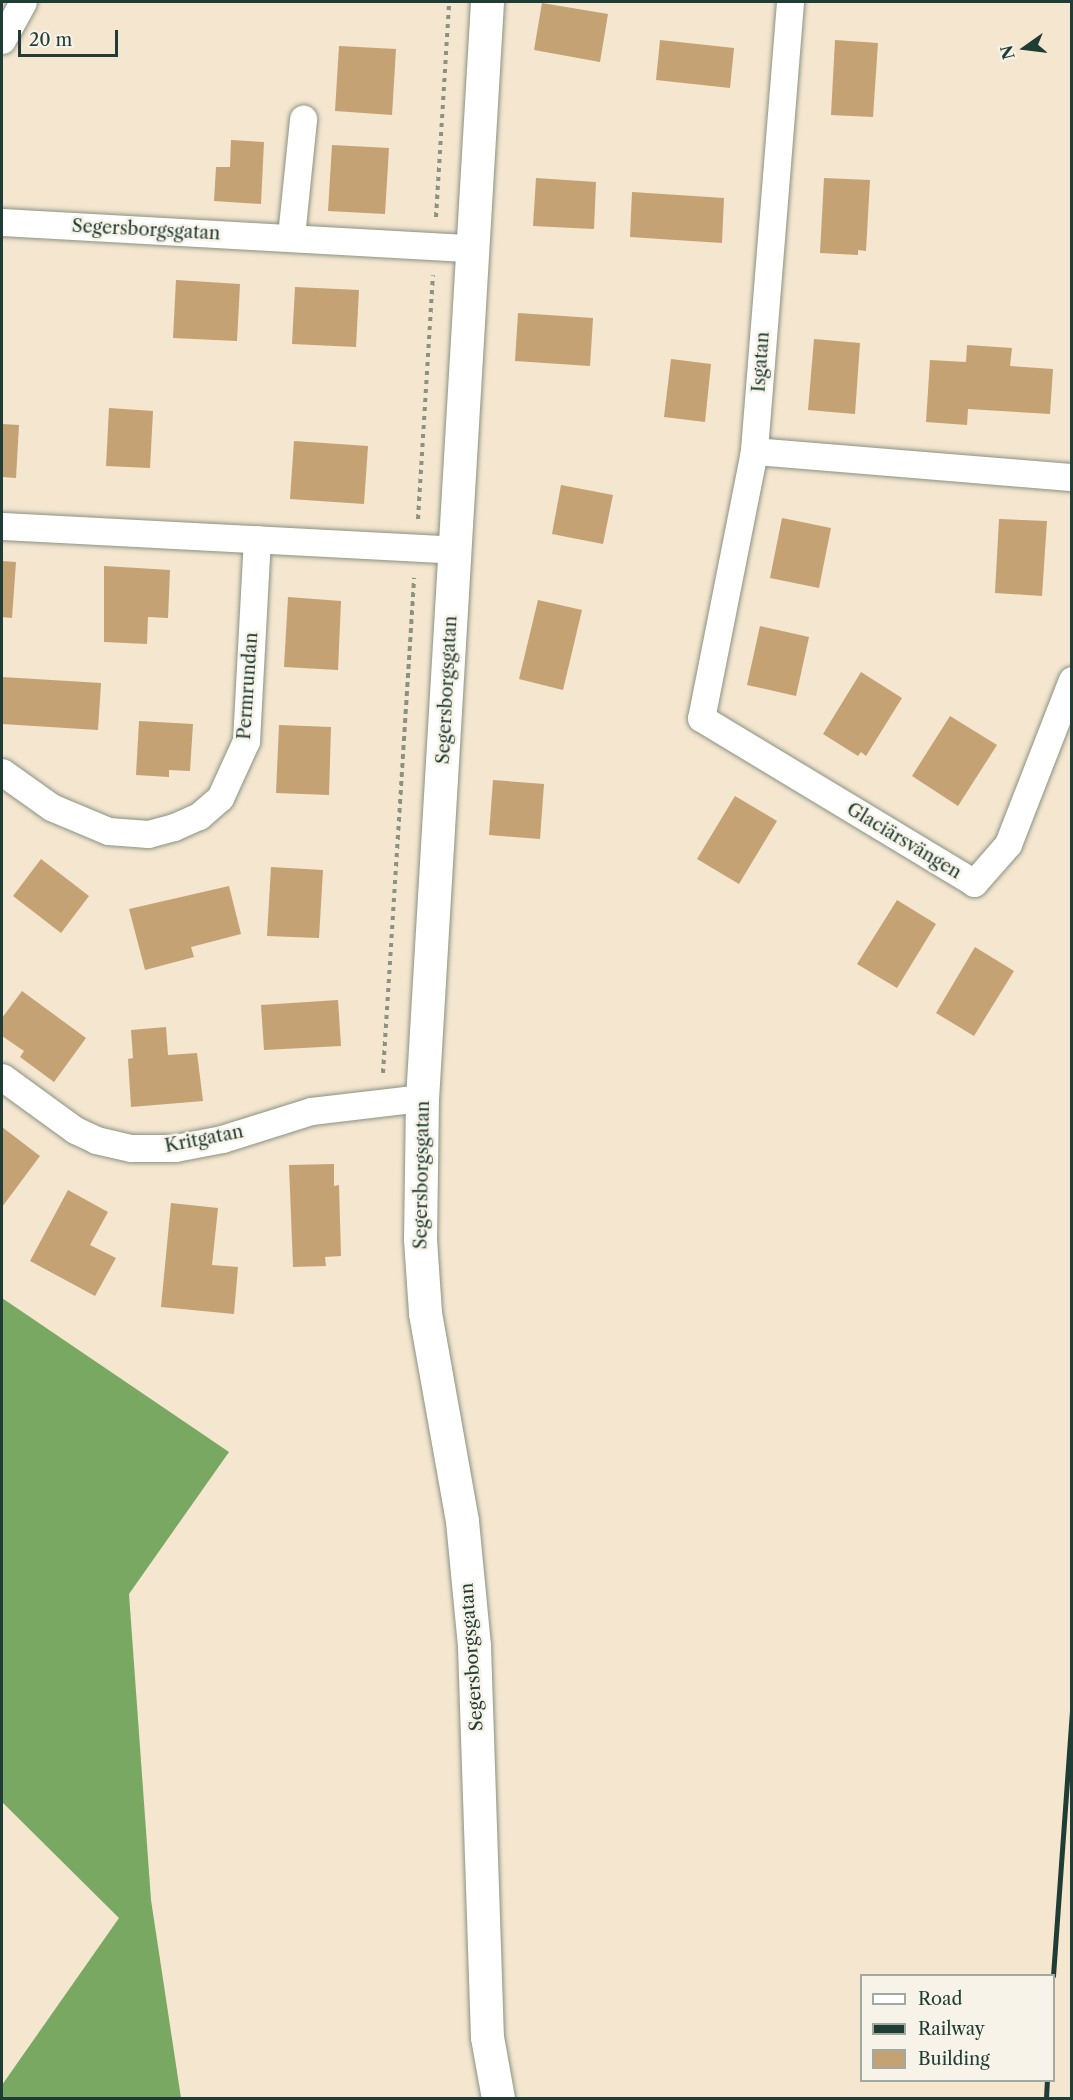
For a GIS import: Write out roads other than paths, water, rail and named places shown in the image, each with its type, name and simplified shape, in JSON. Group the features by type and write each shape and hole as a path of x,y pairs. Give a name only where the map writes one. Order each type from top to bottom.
{"street":[{"path":"2,40 23,2"},
{"name":"Segersborgsgatan","path":"487,2 470,248 456,550 422,1098 420,1249 426,1313 462,1521 474,1646 487,2037 498,2098"},
{"name":"Isgatan","path":"701,718 754,451 790,2"},
{"path":"291,236 303,119"},
{"name":"Segersborgsgatan","path":"2,222 291,236 470,248"},
{"path":"754,451 1071,477"},
{"path":"2,526 456,550"},
{"name":"Permrundan","path":"2,772 51,807 108,831 148,834 174,827 199,816 220,798 246,741 257,539"},
{"name":"Glaciärsvängen","path":"701,718 974,883 1008,844 1071,680"},
{"name":"Kritgatan","path":"2,1077 75,1130 96,1140 131,1148 175,1148 222,1139 311,1111 422,1098"}],"railway":[{"path":"1053,1974 1072,1710"},
{"path":"1046,2098 1047,2082"}]}
